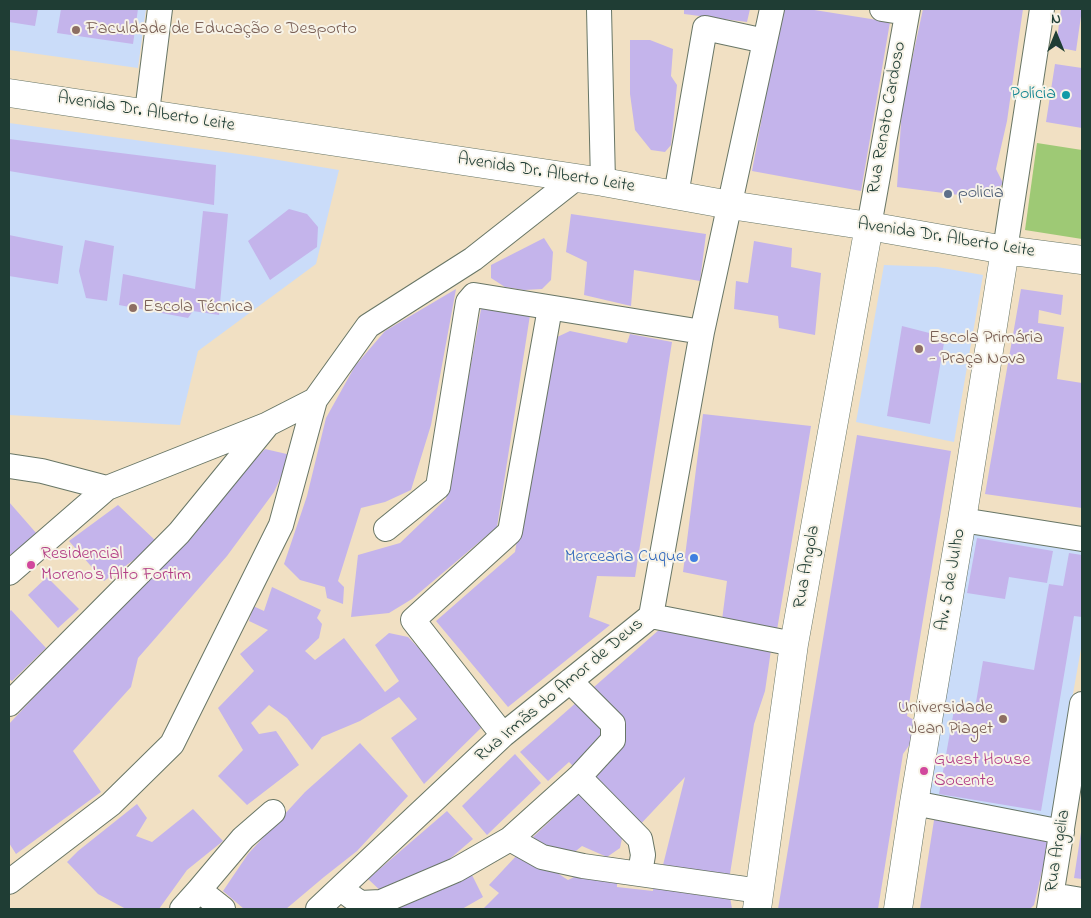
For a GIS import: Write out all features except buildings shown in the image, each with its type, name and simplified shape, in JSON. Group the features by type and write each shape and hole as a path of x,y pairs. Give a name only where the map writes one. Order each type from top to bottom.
{"street":[{"path":"147,112 160,9"},
{"path":"599,9 603,182"},
{"name":"Rua Irmãs do Amor de Deus","path":"318,909 503,735 651,616 702,332 772,9"},
{"path":"882,9 907,11"},
{"path":"1005,250 1042,9"},
{"name":"Rua Renato Cardoso","path":"869,226 907,11"},
{"path":"676,195 705,28 765,41"},
{"name":"Avenida Dr. Alberto Leite","path":"9,92 603,182 1005,250 1082,260"},
{"path":"9,882 111,804 172,744 281,525 315,400 368,326 473,259 576,178"},
{"name":"Rua Angola","path":"759,900 794,644 869,226"},
{"name":"Av. 5 de Julho","path":"898,909 1005,250"},
{"path":"386,529 438,487 468,302 474,295 702,332"},
{"path":"503,735 412,620 510,532 550,308"},
{"path":"9,573 107,488 268,424 315,400"},
{"path":"9,704 180,533 268,424"},
{"path":"9,466 42,471 107,488"},
{"path":"962,520 1082,539"},
{"path":"651,616 794,644"},
{"path":"341,889 360,903 381,902 456,870 510,839 579,777 613,740 612,724 570,681"},
{"name":"Rua Argelia","path":"1051,902 1082,704"},
{"path":"579,777 640,839 643,855 640,873"},
{"path":"914,803 1062,832"},
{"path":"182,909 243,838 274,812"},
{"path":"510,839 542,857 583,866 640,873 759,900"},
{"path":"199,890 223,909"},
{"path":"1051,902 1082,900"}],"shaded area":[{"name":"Faculdade de Educação e Desporto","path":"9,9 146,9 138,68 9,50"},
{"name":"Escola Técnica","path":"9,123 254,156 339,170 316,264 198,351 180,425 9,415"},
{"name":"Escola Primária - Praça Nova","path":"884,265 937,267 983,275 954,442 856,422"},
{"name":"Universidade Jean Piaget","path":"971,530 1082,550 1082,643 1051,818 923,795"}],"green space":[{"path":"1037,143 1082,150 1082,239 1025,230"}],"place":[{"name":"Faculdade de Educação e Desporto","path":"76,30"},
{"name":"Polícia","path":"1066,95"},
{"name":"policia","path":"948,194"},
{"name":"Escola Técnica","path":"133,308"},
{"name":"Escola Primária - Praça Nova","path":"919,349"},
{"name":"Mercearia Cuque","path":"694,558"},
{"name":"Residencial Moreno's Alto Fortim","path":"31,565"},
{"name":"Universidade Jean Piaget","path":"1003,719"},
{"name":"Guest House Socente","path":"924,771"}]}
